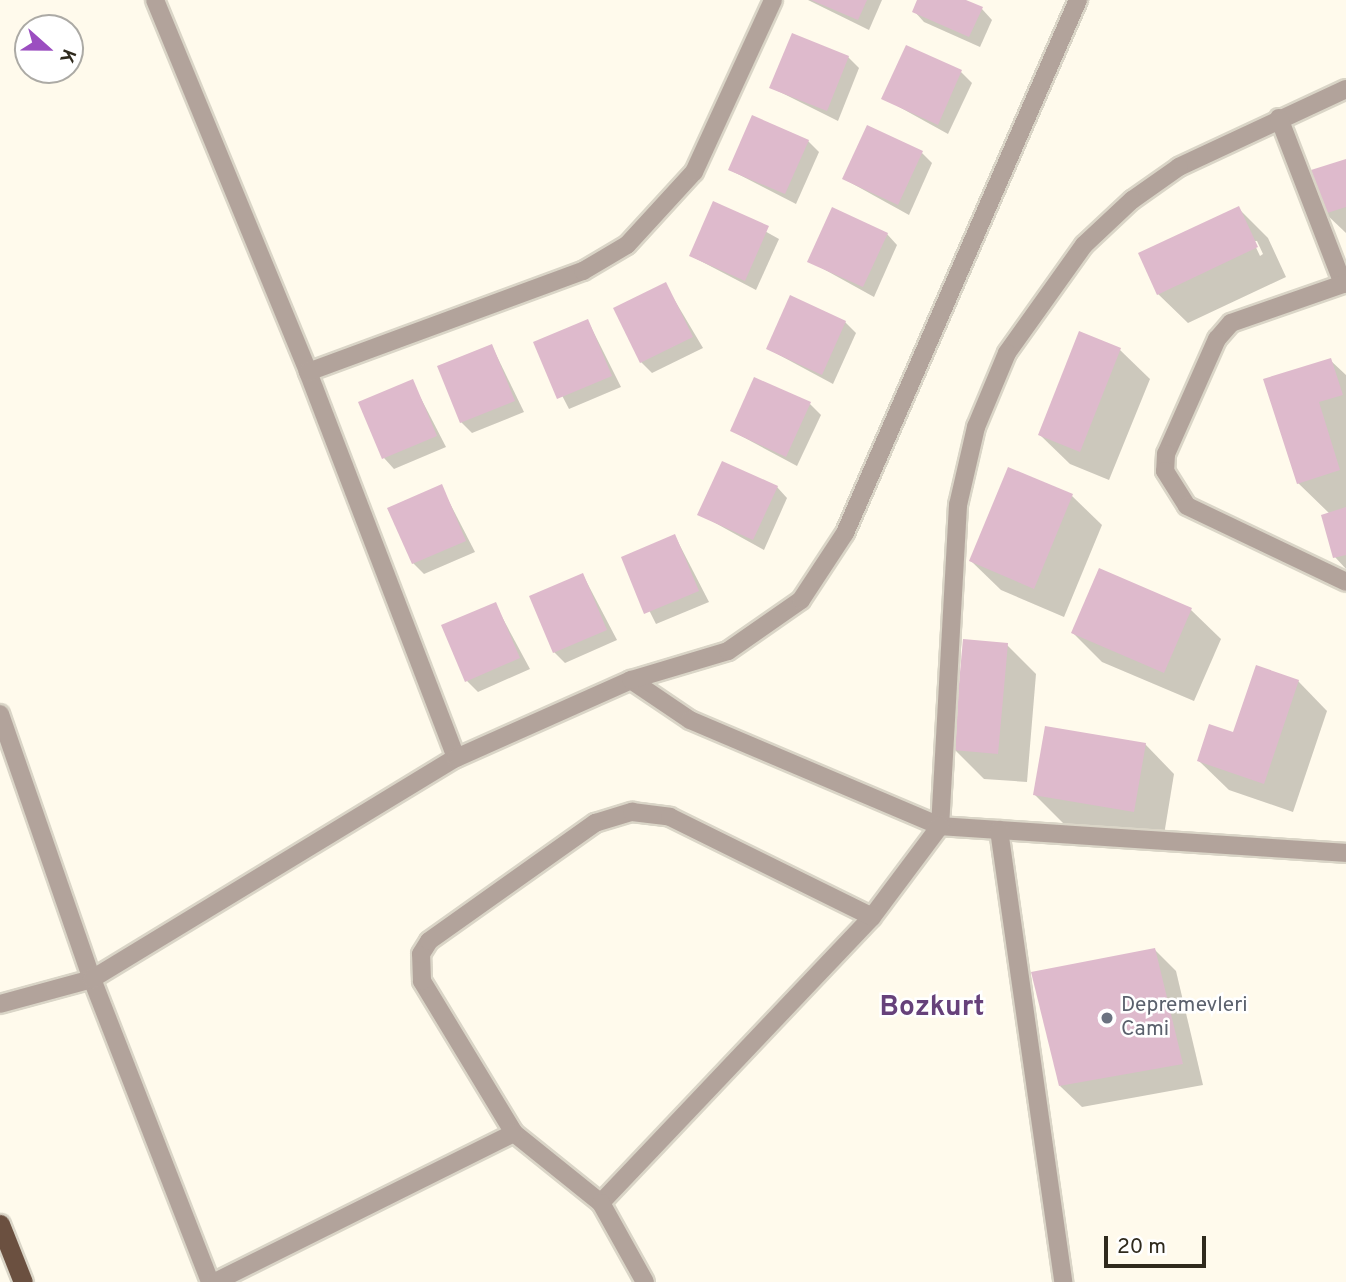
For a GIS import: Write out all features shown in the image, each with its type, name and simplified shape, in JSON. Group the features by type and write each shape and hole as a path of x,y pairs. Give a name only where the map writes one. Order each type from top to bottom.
{"highway":[{"path":"0,1224 23,1282"}],"street":[{"path":"155,0 308,372 456,758"},
{"path":"308,372 583,271 627,245 694,172 773,0"},
{"path":"0,1004 92,979 456,758 631,680 729,651 772,626 825,570 1078,0"},
{"path":"601,1203 873,917 940,826 958,505 976,427 1007,353 1084,245 1132,200 1179,167 1346,89"},
{"path":"1279,118 1344,283 1231,323 1205,364 1166,454 1165,471 1187,506 1346,582"},
{"path":"631,680 690,720 940,826 1346,853"},
{"path":"0,714 92,979 213,1282 514,1133"},
{"path":"645,1282 601,1203 514,1133 422,981 421,954 429,940 595,823 632,812 670,817 873,917"},
{"path":"999,830 1063,1282"}],"building":[{"path":"811,0 867,0 858,20"},
{"path":"917,0 966,0 983,7 969,37 912,12"},
{"path":"792,33 849,56 827,111 769,88"},
{"path":"906,45 962,70 938,125 881,99"},
{"path":"752,115 809,140 785,194 728,170"},
{"path":"867,125 923,151 898,205 842,179"},
{"path":"1346,159 1346,207 1324,214 1311,170"},
{"path":"713,201 769,226 745,281 689,256"},
{"path":"1239,206 1258,247 1157,295 1138,253"},
{"path":"832,207 888,233 863,287 807,262"},
{"path":"666,282 693,337 640,363 613,308"},
{"path":"790,295 846,321 822,375 766,349"},
{"path":"588,319 612,376 557,399 533,342"},
{"path":"1079,331 1121,348 1080,452 1038,435"},
{"path":"492,344 515,401 460,423 437,366"},
{"path":"1331,358 1343,395 1319,402 1340,470 1297,484 1263,379"},
{"path":"754,377 811,402 786,457 730,431"},
{"path":"413,379 437,436 382,459 358,402"},
{"path":"722,461 778,486 753,540 697,515"},
{"path":"1008,467 1073,494 1034,589 969,561"},
{"path":"442,484 466,541 412,564 387,508"},
{"path":"1346,507 1346,555 1333,558 1321,515"},
{"path":"675,534 699,591 644,614 621,557"},
{"path":"1099,568 1192,608 1164,673 1071,633"},
{"path":"583,573 607,630 553,653 529,596"},
{"path":"496,602 520,658 465,682 441,625"},
{"path":"963,639 1008,643 998,754 953,750"},
{"path":"1256,665 1299,680 1264,784 1197,761 1209,724 1233,732"},
{"path":"1045,726 1146,743 1134,812 1033,795"},
{"name":"Depremevleri Cami","path":"1155,948 1183,1064 1059,1086 1031,972"}],"place":[{"name":"Depremevleri Cami","path":"1107,1018"}],"district":[{"name":"Bozkurt","path":"932,1008"}]}
